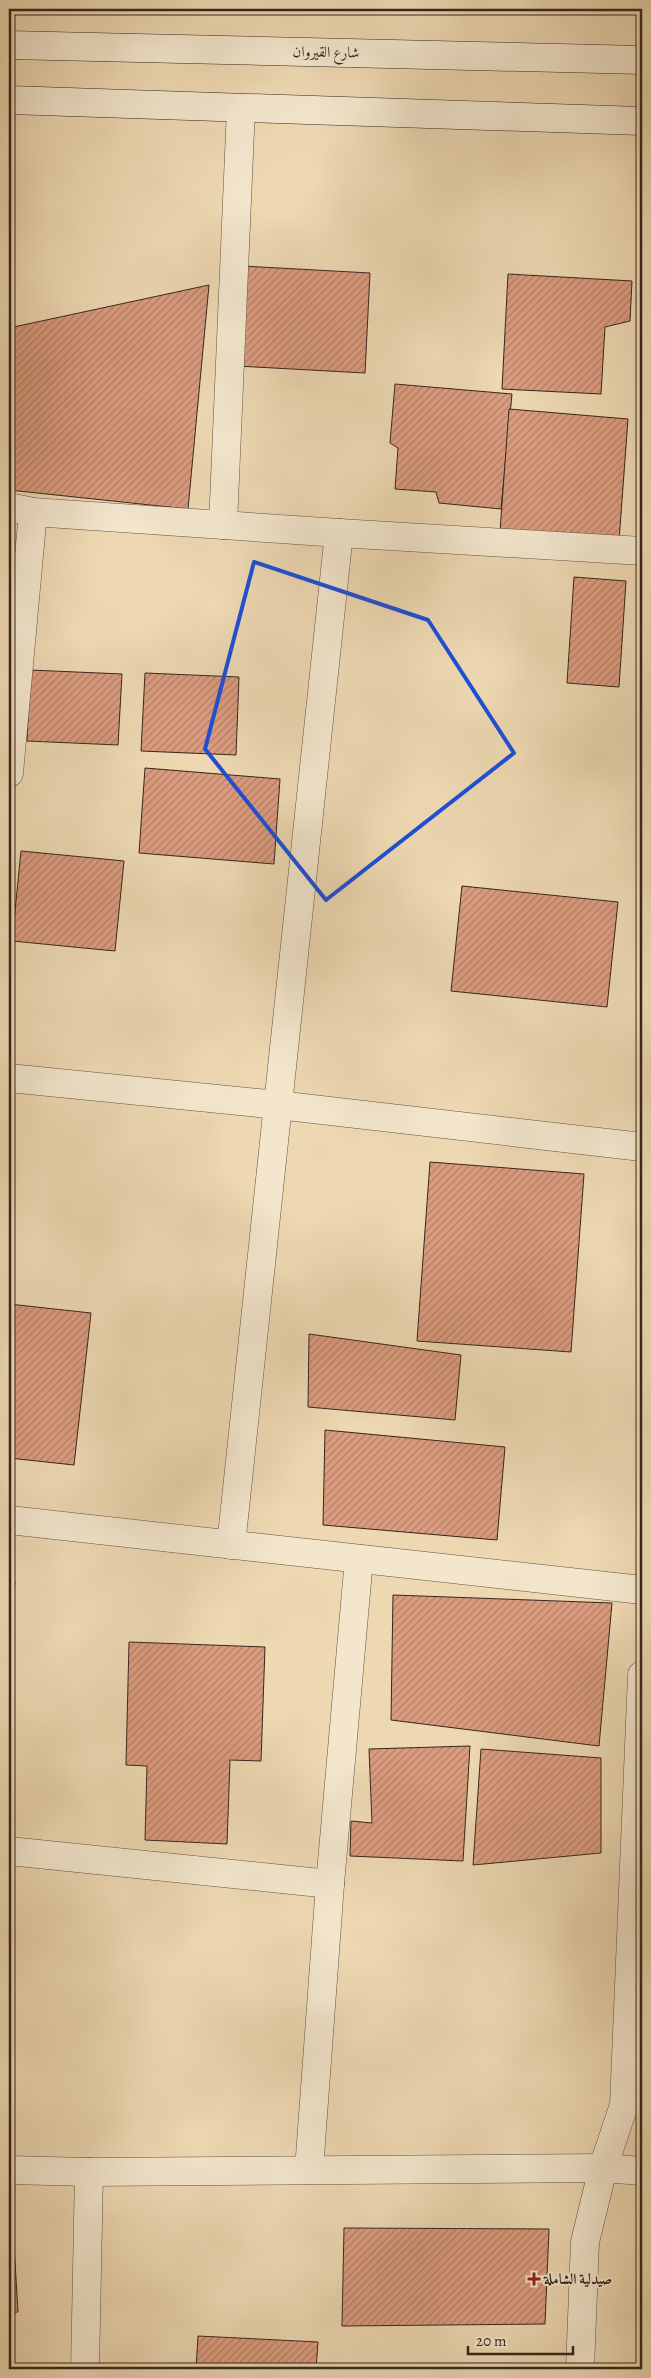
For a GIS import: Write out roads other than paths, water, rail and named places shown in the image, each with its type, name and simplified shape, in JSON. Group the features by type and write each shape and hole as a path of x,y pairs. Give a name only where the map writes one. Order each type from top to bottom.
{"street":[{"name":"شارع القيروان","path":"9,45 642,60"},
{"path":"9,100 642,121"},
{"path":"223,525 241,108"},
{"path":"9,773 21,509 339,533 642,551"},
{"path":"231,1545 339,533"},
{"path":"9,1078 278,1105 642,1147"},
{"path":"9,1520 642,1590"},
{"path":"308,2170 330,1884 359,1559"},
{"path":"580,2369 585,2242 603,2168 624,2105 642,1675"},
{"path":"9,1851 330,1884"},
{"path":"9,2170 89,2172 603,2168 642,2171"},
{"path":"85,2369 89,2172"}],"place":[{"name":"صيدلية الشاملة","path":"534,2279"}]}
